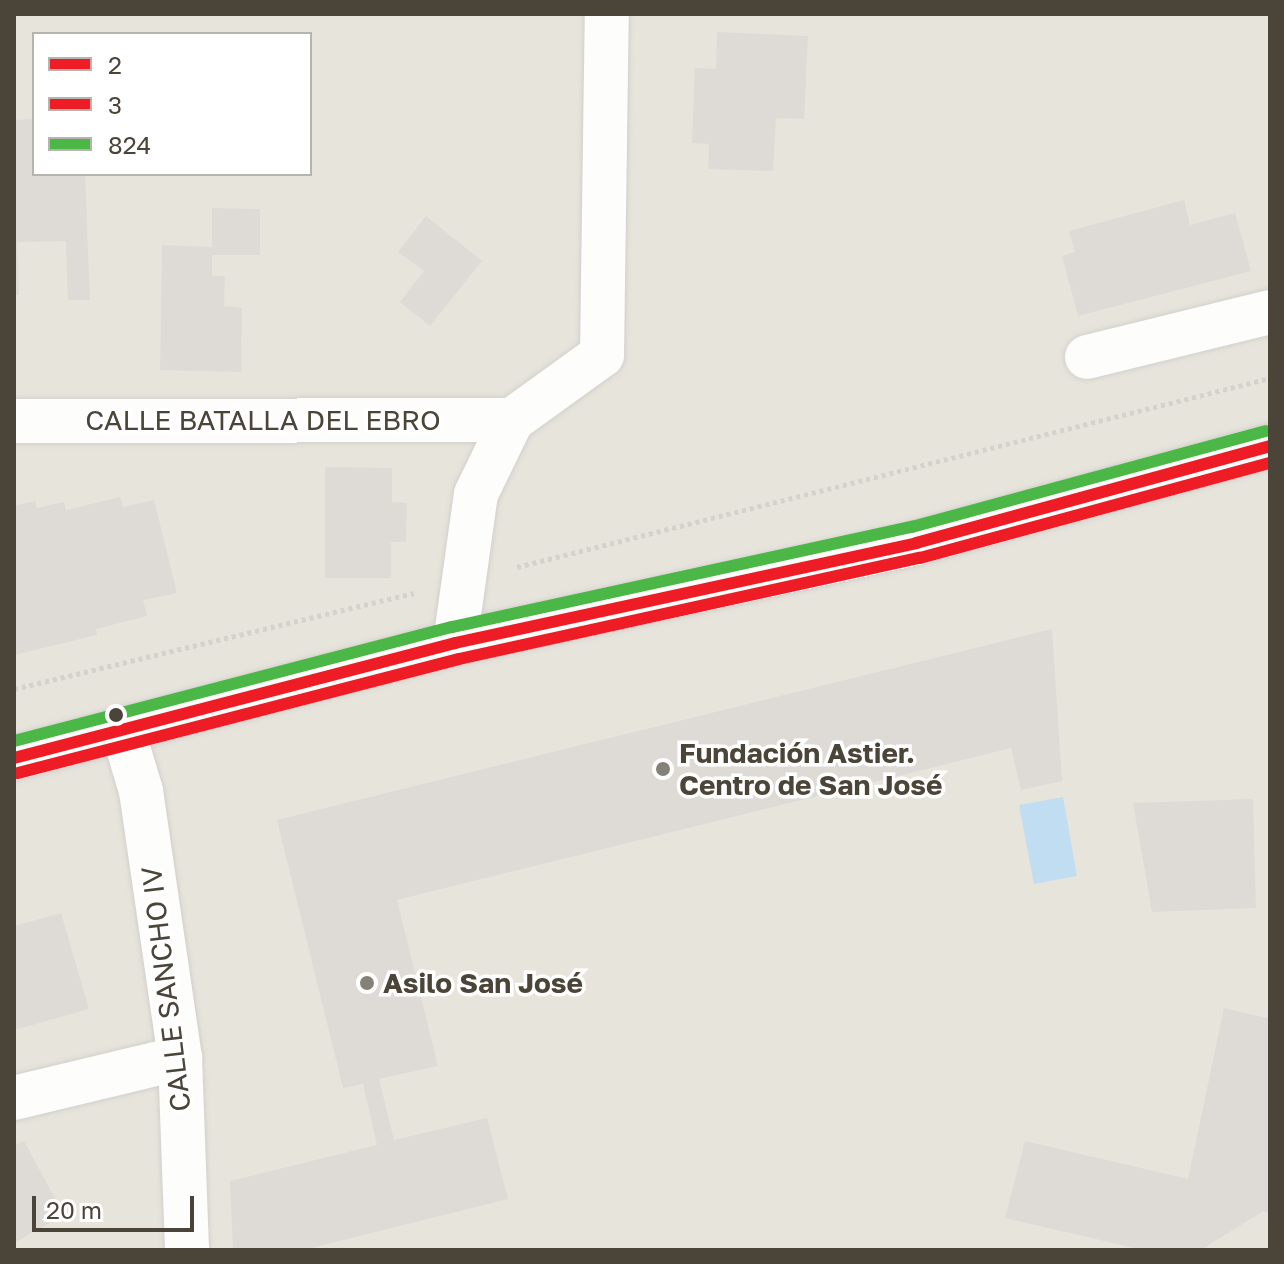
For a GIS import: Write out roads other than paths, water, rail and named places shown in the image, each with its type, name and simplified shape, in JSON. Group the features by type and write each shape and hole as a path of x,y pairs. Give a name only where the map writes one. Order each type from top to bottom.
{"street":[{"path":"455,643 476,494 512,420 602,355 607,14"},
{"path":"1087,357 1270,312"},
{"name":"CALLE BATALLA DEL EBRO","path":"14,421 512,420"},
{"path":"14,758 455,643 916,543 1270,446"},
{"name":"CALLE SANCHO IV","path":"123,731 141,791 180,1058 187,1250"},
{"path":"14,1098 180,1058"}],"water":[{"path":"1063,797 1077,876 1034,884 1019,805"}],"place":[{"name":"Fundación Astier. Centro de San José","path":"663,769"},
{"name":"Asilo San José","path":"367,983"}]}
